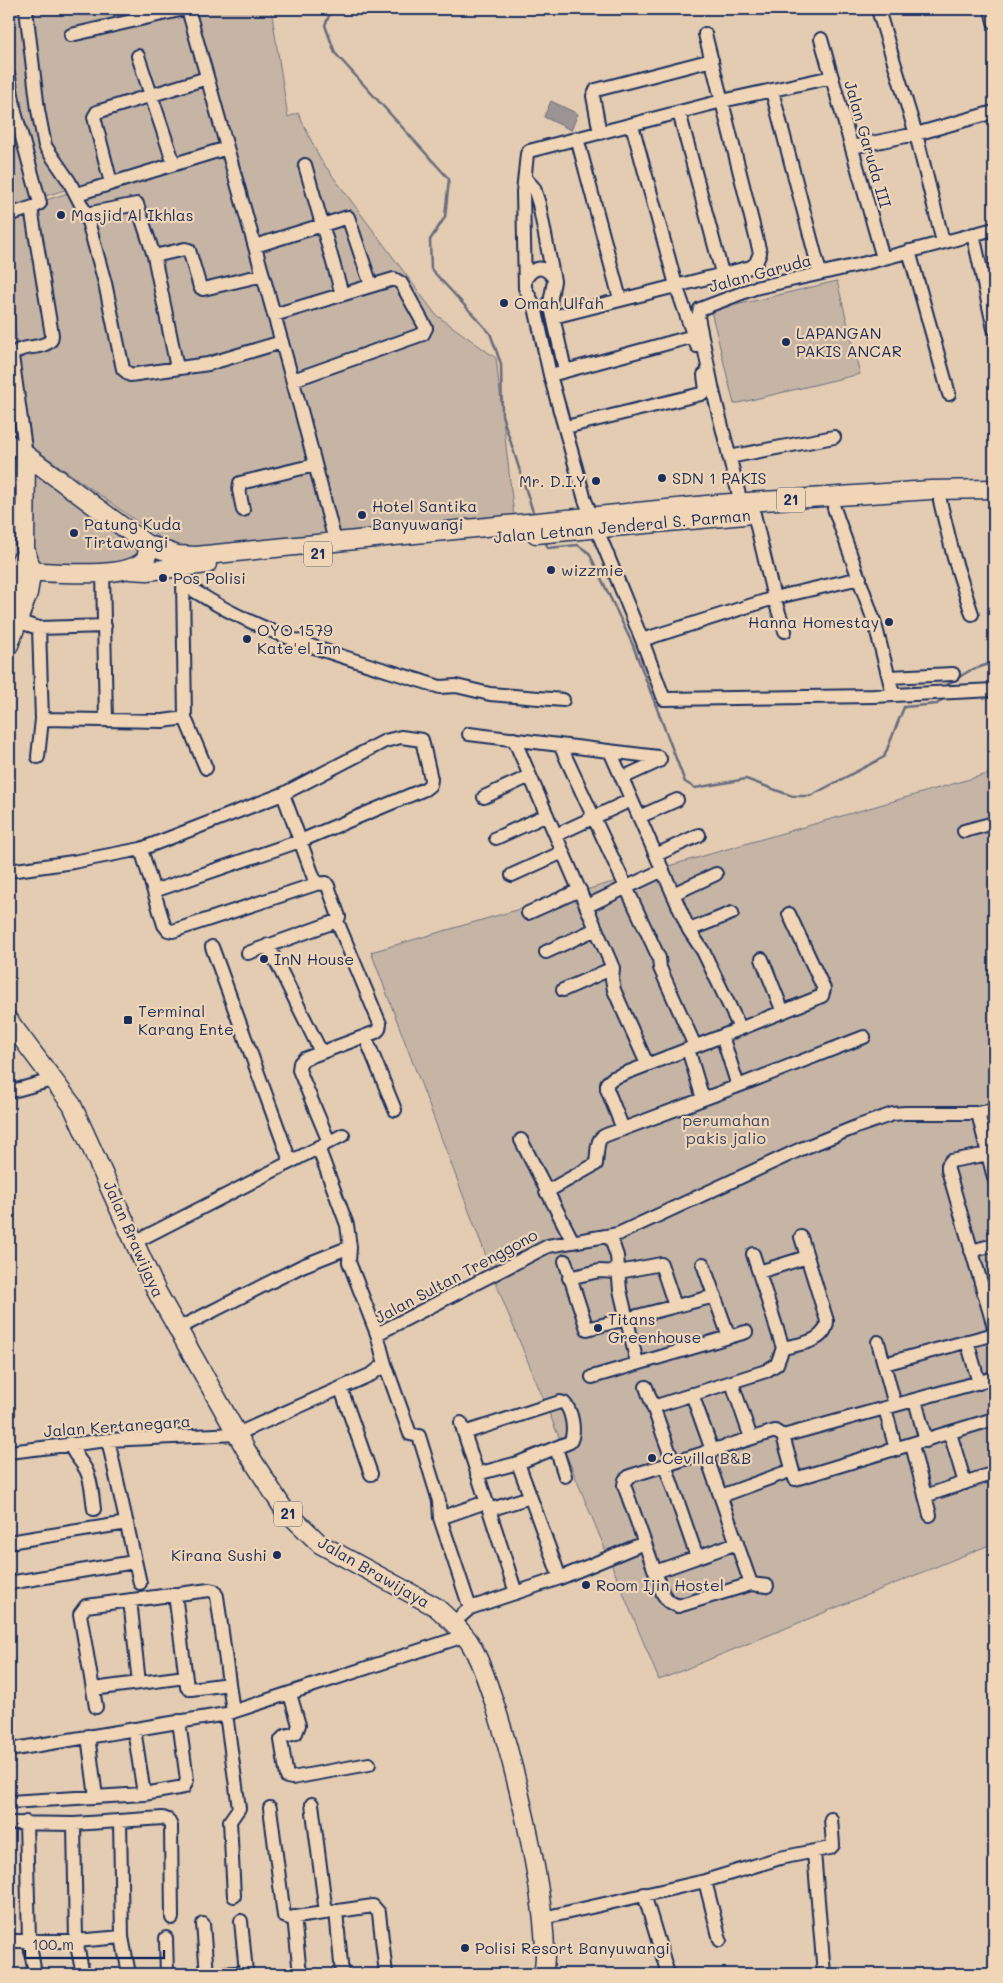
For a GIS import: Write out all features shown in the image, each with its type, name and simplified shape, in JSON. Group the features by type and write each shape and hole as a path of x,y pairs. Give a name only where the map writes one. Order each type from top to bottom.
{"highway":[{"name":"21","path":"26,455 146,544"},
{"path":"9,645 11,616 25,550 26,455"},
{"name":"Jalan Letnan Jenderal S. Parman","path":"130,570 183,576 505,531 930,490 994,489"},
{"name":"Jalan Letnan Jenderal S. Parman","path":"748,509 834,508 940,501 994,500"},
{"name":"Jalan Letnan Jenderal S. Parman","path":"146,544 177,555 196,556 335,541 505,531"},
{"path":"130,570 146,559 149,554 146,544"},
{"name":"21","path":"19,578 130,570"},
{"name":"Jalan Brawijaya","path":"9,1021 72,1106 97,1155 133,1243 233,1435"},
{"name":"Jalan Brawijaya","path":"9,1036 65,1110 86,1150 134,1262 233,1435 283,1508 320,1544 436,1608 456,1631 470,1643 477,1657 506,1740 530,1846 543,1918 546,1958 542,1971"},
{"name":"Jalan Brawijaya","path":"456,1631 472,1666 509,1794 530,1896 536,1949 542,1971"}],"main road":[{"path":"9,442 26,455"}],"street":[{"path":"26,9 38,110 45,146 76,194 86,214 106,283 123,369 130,375 208,364 282,342"},
{"path":"71,35 186,9 293,380 335,541"},
{"path":"991,9 994,22"},
{"path":"878,13 916,134 943,242"},
{"path":"553,317 751,266 756,263 760,253 705,34"},
{"name":"Jalan Garuda III","path":"821,40 883,258"},
{"path":"138,56 174,164"},
{"path":"600,133 593,96 596,90 712,60"},
{"path":"9,77 35,205 52,335 51,340 45,345 17,350 12,356 26,455"},
{"path":"832,77 722,101 529,151 527,154 523,192 525,288 535,307 550,375 592,522 665,700 994,690"},
{"path":"111,183 94,117 101,110 207,78"},
{"path":"772,91 820,273"},
{"path":"680,112 722,273"},
{"path":"852,147 916,134 994,112"},
{"path":"566,427 701,394 706,390 694,336 676,285 632,125"},
{"path":"577,138 620,300"},
{"path":"76,194 227,148"},
{"path":"305,165 342,294"},
{"path":"525,178 534,188 539,204 555,286 550,303 565,370"},
{"path":"86,214 136,204 154,256 177,368"},
{"path":"9,215 35,205"},
{"path":"255,246 346,217 350,218 371,285"},
{"name":"Jalan Garuda","path":"785,632 748,509 730,457 698,317 700,309 754,288 994,230"},
{"path":"973,234 994,329"},
{"path":"154,256 184,249 189,250 200,287 203,289 263,275"},
{"path":"909,251 949,394"},
{"path":"526,278 533,269 539,268 545,269 552,278"},
{"path":"274,315 394,279 399,280 426,328 425,332 293,380"},
{"path":"550,375 694,336"},
{"path":"730,457 834,437"},
{"path":"242,510 238,490 240,483 315,465"},
{"path":"940,501 954,558 972,614"},
{"path":"834,508 860,578 893,694"},
{"path":"103,572 106,720"},
{"path":"183,576 234,614 316,647 440,687 451,687 490,694 563,700"},
{"path":"183,576 185,718 206,768"},
{"path":"642,640 774,598 860,578"},
{"path":"11,616 39,628 105,626"},
{"path":"38,757 42,719 39,628"},
{"path":"889,678 953,674"},
{"path":"42,719 162,722 185,718"},
{"path":"469,734 658,756 660,759 622,778"},
{"path":"9,871 142,850 283,794 394,738 417,738 422,740 425,746 431,779 430,784 425,789 300,841 154,891"},
{"path":"514,739 613,968 614,990 647,1064"},
{"path":"560,745 659,958 660,968 692,1047 703,1099"},
{"path":"610,751 689,930 703,951 740,1028"},
{"path":"484,797 530,776"},
{"path":"283,794 316,884"},
{"path":"556,835 631,800"},
{"path":"639,817 678,800"},
{"path":"496,838 547,815"},
{"path":"964,831 994,823"},
{"path":"656,855 699,835"},
{"path":"142,850 164,925 168,930 173,931 316,884 326,883 328,886 338,917 336,921 380,1024 376,1032 304,1059 300,1063 299,1070 324,1145 346,1225 350,1247 349,1262 377,1334"},
{"path":"512,875 563,852"},
{"path":"587,906 663,870"},
{"path":"673,894 716,874"},
{"path":"528,913 580,890"},
{"path":"689,930 732,913"},
{"path":"623,1129 607,1089 607,1083 613,1078 815,1000 824,993 789,914"},
{"path":"248,952 336,921"},
{"path":"546,952 596,929"},
{"path":"268,945 321,1052"},
{"path":"212,947 290,1161"},
{"path":"762,959 783,1012"},
{"path":"563,990 613,968"},
{"path":"365,1036 395,1110"},
{"path":"722,1036 738,1086"},
{"path":"546,1192 592,1168 596,1164 599,1138 604,1134 623,1129 864,1037"},
{"path":"9,1092 45,1082"},
{"name":"Jalan Sultan Trenggono","path":"440,1518 440,1502 422,1445 418,1436 410,1434 377,1334 548,1246 558,1242 573,1242 610,1236 793,1153 883,1118 905,1112 978,1113 994,1110"},
{"path":"978,1113 988,1146 994,1178"},
{"path":"133,1243 343,1135"},
{"path":"521,1140 573,1242"},
{"path":"884,1364 967,1341 991,1323 948,1165 951,1161 988,1146"},
{"path":"610,1236 618,1264 620,1290 626,1320 638,1363"},
{"path":"783,1348 817,1338 824,1333 826,1328 827,1321 801,1237"},
{"path":"971,1251 994,1245"},
{"path":"177,1329 302,1266 350,1247"},
{"path":"653,1407 732,1383 772,1368 781,1357 783,1348 753,1254"},
{"path":"759,1272 807,1257"},
{"path":"565,1260 569,1278 587,1329 715,1296"},
{"path":"569,1278 599,1271 618,1264 661,1264 674,1306"},
{"path":"703,1264 728,1338"},
{"path":"592,1377 746,1332"},
{"path":"967,1341 978,1383"},
{"path":"878,1342 884,1364 896,1450"},
{"path":"233,1435 341,1389 372,1374 386,1364"},
{"path":"783,1436 994,1378"},
{"path":"732,1383 751,1438"},
{"path":"646,1387 697,1557"},
{"path":"341,1389 370,1474"},
{"path":"692,1394 721,1496 751,1584"},
{"path":"915,1400 926,1441"},
{"path":"476,1474 518,1463 570,1442 573,1436 569,1410 564,1403 462,1428 476,1474 516,1593"},
{"path":"768,1586 751,1584 678,1606 668,1601 663,1594 655,1572 636,1546 624,1485 625,1480 630,1476 775,1431 783,1436 795,1479 926,1441 992,1419 994,1433"},
{"path":"950,1433 965,1482"},
{"name":"Jalan Kertanegara","path":"9,1452 70,1443 108,1440 233,1435"},
{"path":"108,1440 140,1583"},
{"path":"70,1443 74,1456 86,1469 90,1479 94,1509"},
{"path":"912,1445 930,1515"},
{"path":"556,1448 565,1476"},
{"path":"518,1463 560,1578"},
{"path":"721,1496 792,1470"},
{"path":"925,1496 994,1473"},
{"path":"470,1608 440,1518 530,1496"},
{"path":"9,1542 127,1524"},
{"path":"655,1572 737,1543"},
{"path":"9,1750 229,1713 290,1694 456,1631 470,1608 560,1578 636,1546"},
{"path":"9,1583 134,1562"},
{"path":"96,1707 80,1611 86,1606 209,1590 214,1591 218,1596 229,1684 229,1713 239,1808 230,1821 234,1896"},
{"path":"175,1594 186,1685 189,1689 229,1684"},
{"path":"130,1600 139,1683"},
{"path":"93,1688 185,1677"},
{"path":"290,1694 299,1725 296,1733 285,1736 281,1740 286,1777 292,1778 368,1764"},
{"path":"9,1802 144,1794 182,1788 187,1783 179,1721"},
{"path":"134,1729 144,1794"},
{"path":"88,1736 96,1797"},
{"path":"312,1804 342,1974"},
{"path":"270,1808 283,1913 287,1918 371,1906 378,1910 386,1974"},
{"path":"9,1823 74,1824 163,1818 170,1822 172,1918"},
{"path":"543,1918 705,1881 784,1858 833,1847 831,1819"},
{"path":"120,1821 122,1937 129,1974"},
{"path":"26,1822 29,1940 35,1974"},
{"path":"74,1824 76,1941 83,1974"},
{"path":"814,1852 824,1974"},
{"path":"705,1881 720,1940"},
{"path":"644,1894 668,1974"},
{"path":"294,1917 300,1974"},
{"path":"222,1974 246,1973 241,1921"},
{"path":"203,1924 207,1974"},
{"path":"9,1940 76,1941 122,1937"},
{"path":"166,1938 167,1974"}],"green space":[{"path":"9,9 271,9 288,117 298,113 320,159 436,315 496,358 514,516 194,562 24,441 9,243 9,212 139,170 117,174 9,207"},
{"name":"LAPANGAN PAKIS ANCAR","path":"837,281 860,374 734,404 711,311"},
{"path":"9,443 26,455 9,604"},
{"path":"36,457 192,566 51,583 20,577"},
{"name":"perumahan pakis jalio","path":"994,772 994,1543 659,1680 505,1306 371,952"}],"shaded area":[{"path":"551,101 578,114 571,130 544,117"}],"waterway":[{"path":"332,9 325,25 335,53 449,179 445,217 430,240 431,269 490,333 501,364 502,415 534,515"},
{"path":"544,539 548,548 578,545 589,553 632,643 685,782 695,788 746,779 792,796 810,796 884,757 904,707 937,704 946,696"},
{"path":"948,688 948,684 969,671 994,662"}],"place":[{"name":"Masjid Al Ikhlas","path":"61,215"},
{"name":"Omah Ulfah","path":"504,303"},
{"name":"LAPANGAN PAKIS ANCAR","path":"786,342"},
{"name":"SDN 1 PAKIS","path":"662,478"},
{"name":"Mr. D.I.Y","path":"596,481"},
{"name":"Hotel Santika Banyuwangi","path":"362,515"},
{"name":"Patung Kuda Tirtawangi","path":"74,533"},
{"name":"wizzmie","path":"551,570"},
{"name":"Pos Polisi","path":"163,578"},
{"name":"Hanna Homestay","path":"889,622"},
{"name":"OYO 1579 Kate'el Inn","path":"247,639"},
{"name":"InN House","path":"264,959"},
{"name":"Terminal Karang Ente","path":"128,1020"},
{"name":"Titans Greenhouse","path":"598,1328"},
{"name":"Cevilla B&B","path":"652,1458"},
{"name":"Kirana Sushi","path":"277,1555"},
{"name":"Room Ijin Hostel","path":"586,1585"},
{"name":"Polisi Resort Banyuwangi","path":"465,1948"}]}
